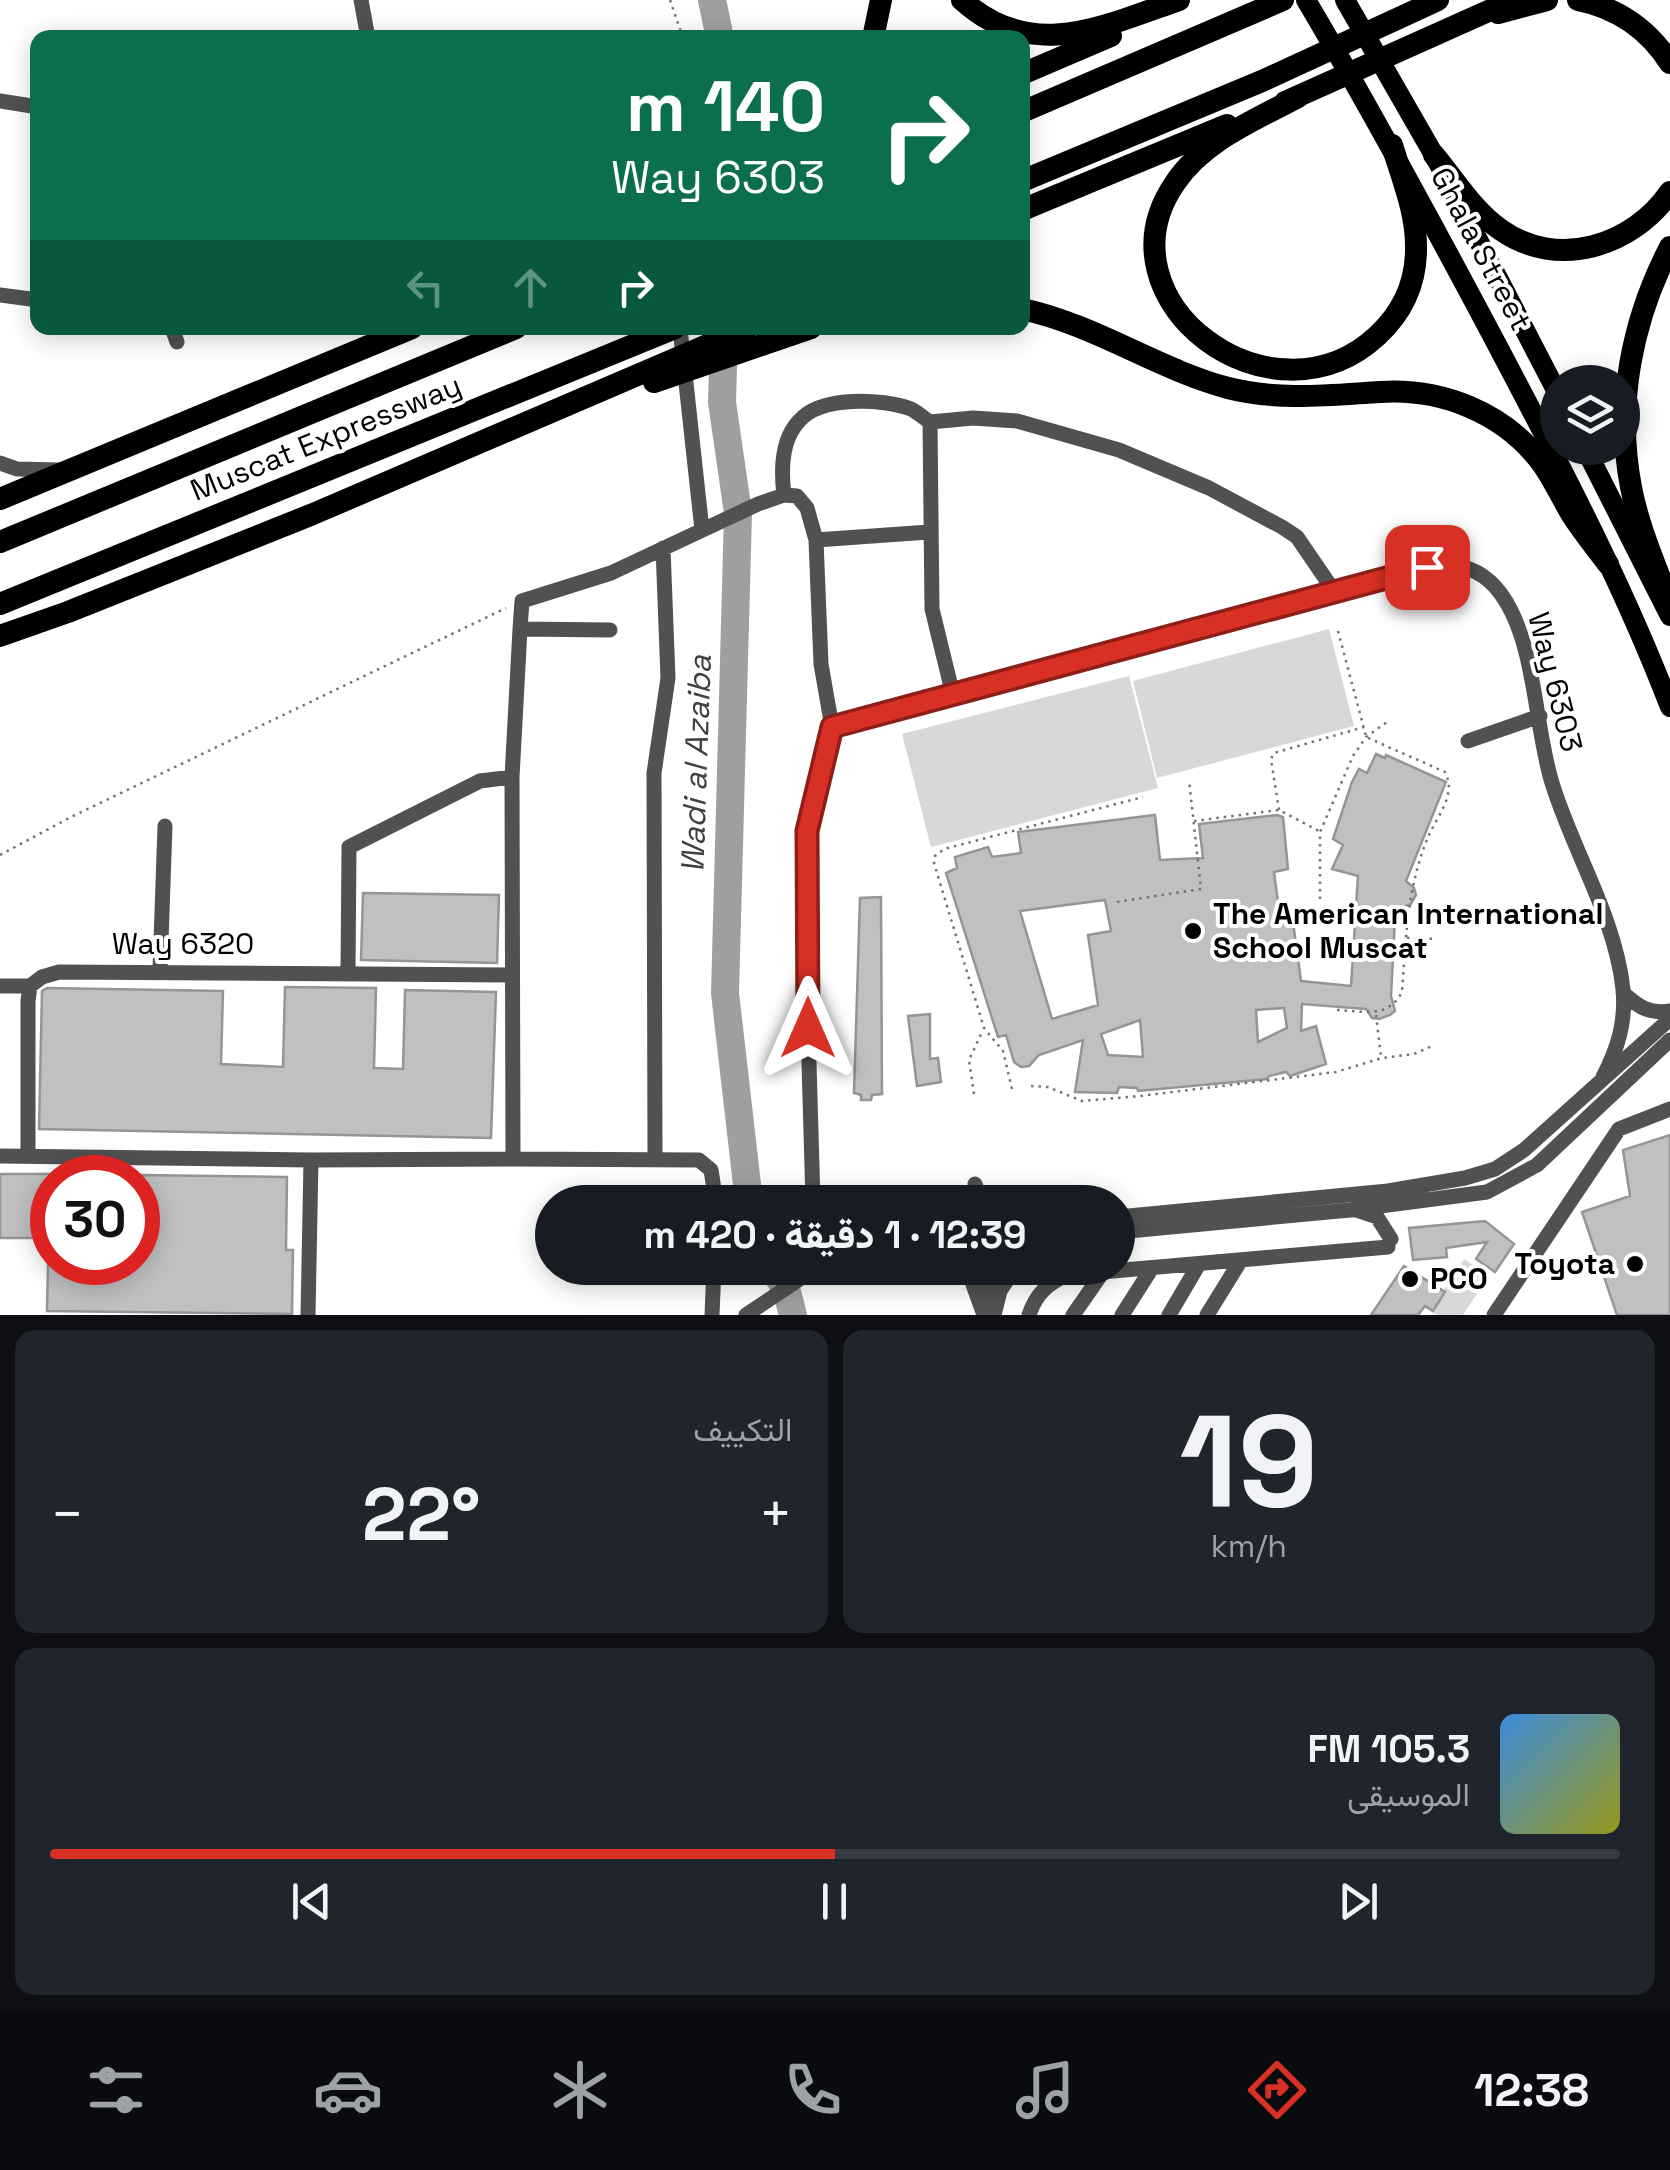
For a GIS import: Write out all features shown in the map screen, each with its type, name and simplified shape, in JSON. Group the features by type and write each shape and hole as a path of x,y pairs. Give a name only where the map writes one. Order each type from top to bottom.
{"highway":[{"path":"875,30 881,0"},
{"path":"962,0 984,18 1016,30"},
{"path":"1030,33 1047,36 1090,30 1179,0"},
{"path":"1030,71 1192,0"},
{"path":"1030,109 1283,0"},
{"path":"1030,178 1262,81 1438,0"},
{"path":"1030,207 1298,96 1512,0"},
{"path":"1452,28 1547,0"},
{"path":"1578,0 1626,17 1652,39 1670,63"},
{"path":"1298,96 1211,147 1176,180 1163,203 1156,242 1162,280 1183,319 1215,348 1250,364 1314,369 1352,355 1398,315 1414,278 1417,246 1392,146"},
{"path":"1434,155 1497,228 1526,243 1558,250 1589,248 1616,239 1647,220 1670,192"},
{"path":"1670,247 1640,321 1630,366 1625,421 1631,490 1670,604"},
{"path":"1030,311 1085,327 1184,373 1229,388 1294,397 1418,392 1466,405 1505,427 1540,460 1608,564"},
{"path":"0,499 395,335"},
{"name":"Muscat Expressway","path":"0,542 499,335"},
{"name":"Muscat Expressway","path":"0,604 661,335"},
{"path":"0,636 171,572 616,389 733,335"},
{"path":"616,389 788,335"}],"main road":[{"name":"Ghala Street","path":"1306,0 1392,146 1550,446 1608,564 1670,707"},
{"name":"Ghala Street","path":"1345,0 1434,155 1543,365"},
{"path":"1594,465 1670,616"}],"street":[{"path":"361,0 367,30"},
{"path":"0,101 30,107"},
{"path":"0,295 30,299"},
{"path":"679,335 702,530"},
{"path":"784,495 781,472 786,447 798,421 816,408 844,402 876,403 910,409 930,422 973,418 1017,421 1120,450 1209,488 1297,537 1336,594"},
{"path":"930,422 932,609 953,695"},
{"path":"0,463 17,469 68,470"},
{"path":"513,1159 512,777 522,601 611,573 784,495 796,496 804,502 816,540 821,664 832,727 807,831 813,1185"},
{"path":"816,540 929,532"},
{"path":"655,1160 654,773 668,678 663,548"},
{"name":"Way 6303","path":"832,727 1445,564 1460,564 1480,574 1506,602 1540,716 1552,784 1606,921 1623,994 1622,1031 1603,1077"},
{"path":"520,629 610,630"},
{"path":"1468,740 1540,716"},
{"path":"348,972 349,847 480,782 512,777"},
{"path":"160,970 165,826"},
{"name":"Way 6320","path":"0,986 30,986 59,972 510,974"},
{"path":"28,1156 30,986"},
{"path":"1623,994 1640,1008 1654,1013 1670,1011"},
{"path":"1135,1215 1388,1192 1465,1178 1495,1168 1524,1150 1670,1019"},
{"path":"1135,1230 1466,1197 1514,1180 1537,1165 1665,1046"},
{"path":"1494,1315 1619,1129 1670,1109"},
{"path":"0,1156 699,1160 710,1170 713,1185"},
{"path":"308,1315 310,1160"},
{"path":"1350,1210 1378,1217 1392,1238 1396,1217 1416,1202"},
{"path":"1135,1269 1388,1248"},
{"path":"1207,1315 1241,1260"},
{"path":"1198,1315 1172,1311 1199,1264"},
{"path":"1122,1315 1152,1268"},
{"path":"712,1315 713,1285"},
{"path":"746,1315 791,1285"},
{"path":"975,1285 990,1315"},
{"path":"987,1285 990,1315"},
{"path":"990,1315 1004,1285"},
{"path":"1029,1315 1048,1285"},
{"path":"1073,1315 1093,1285"}],"path":[{"path":"670,0 680,30"},
{"path":"0,855 522,601"},
{"path":"1338,630 1366,737"},
{"path":"1320,899 1320,832 1353,756 1366,737 1388,722"},
{"path":"1278,810 1271,759 1274,753 1364,727"},
{"path":"1337,1010 1390,1010 1402,992 1407,903 1414,874 1450,792 1449,780 1437,768 1366,737"},
{"path":"1117,902 1202,889 1188,780"},
{"path":"1012,1089 1003,1051 984,1028 935,856 944,849 1143,797"},
{"path":"1194,821 1278,810 1320,832"},
{"path":"1406,938 1436,939"},
{"path":"1376,1012 1382,1058"},
{"path":"974,1094 969,1060 984,1028"},
{"path":"1031,1086 1048,1087 1082,1101 1336,1072 1382,1058 1414,1054 1432,1046"}],"shaded area":[{"path":"1329,629 1354,726 1157,778 1133,681"},
{"path":"1129,676 1158,788 931,847 902,734"},
{"path":"1464,1259 1489,1275 1463,1315 1437,1315 1430,1311"}],"building":[{"path":"1376,754 1385,758 1386,755 1446,782 1406,881 1416,895 1410,905 1398,907 1395,918 1391,996 1395,1011 1379,1019 1372,1018 1366,1009 1302,1004 1301,1031 1316,1026 1326,1064 1290,1076 1286,1072 1267,1079 1138,1091 1119,1087 1117,1093 1075,1092 1083,1040 1039,1055 1029,1066 1021,1067 1014,1062 1006,1035 998,1037 946,873 957,868 955,857 988,847 992,857 1021,853 1018,832 1155,815 1160,860 1203,858 1199,824 1277,815 1283,817 1288,869 1274,872 1280,917 1292,915 1301,981 1351,986 1358,876 1332,869 1343,845 1333,839 1352,782 1359,769 1367,773","holes":["1105,900 1111,931 1088,935 1098,1005 1052,1019 1020,911","1284,1008 1287,1028 1258,1042 1256,1010","1140,1020 1143,1057 1108,1055 1101,1034"]},
{"path":"363,893 499,895 497,963 361,960"},
{"path":"881,897 882,1094 861,1100 861,1095 854,1093 860,898"},
{"path":"285,987 376,988 374,1068 403,1069 405,990 496,992 491,1138 39,1129 42,991 47,988 223,991 221,1064 283,1067"},
{"path":"930,1014 930,1059 938,1058 941,1082 917,1086 908,1016"},
{"name":"Toyota","path":"1670,1135 1670,1315 1617,1315 1582,1212 1630,1196 1623,1150"},
{"path":"0,1174 30,1174 30,1238 0,1238"},
{"path":"160,1175 287,1177 286,1250 293,1250 292,1314 47,1311 48,1285 160,1285"},
{"path":"1485,1221 1514,1244 1495,1272 1476,1259 1487,1242 1446,1248 1447,1257 1413,1260 1409,1228"},
{"name":"PCO","path":"1404,1266 1445,1292 1433,1311 1425,1306 1418,1315 1371,1315"}],"waterway":[{"name":"Wadi al Azaiba","path":"712,0 718,30"},
{"name":"Wadi al Azaiba","path":"724,335 722,402 738,513 725,993 747,1185"},
{"name":"Wadi al Azaiba","path":"784,1285 793,1315"}],"place":[{"name":"The American International School Muscat","path":"1193,931"},
{"name":"Toyota","path":"1635,1264"},
{"name":"PCO","path":"1410,1279"}],"route":[{"path":"808,1028 807,831 832,727 1427,567"}]}
